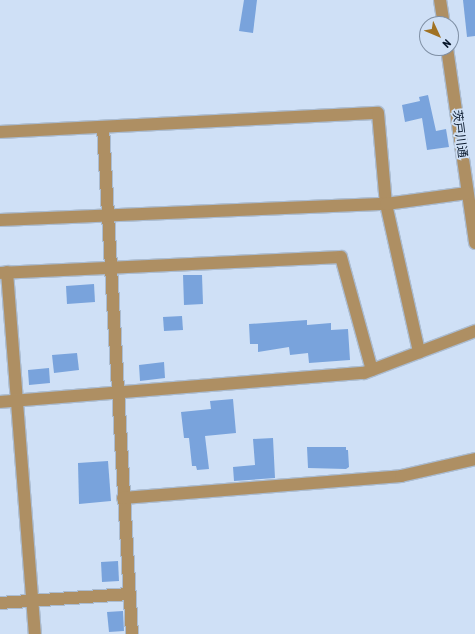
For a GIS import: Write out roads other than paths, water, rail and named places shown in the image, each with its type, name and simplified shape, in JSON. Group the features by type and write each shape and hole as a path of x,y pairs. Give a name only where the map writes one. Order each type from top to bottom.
{"street":[{"path":"440,0 443,16"},
{"name":"茨戸川通","path":"448,56 475,243"},
{"path":"0,132 378,113 386,204 419,352"},
{"path":"103,127 108,215 109,266 132,634"},
{"path":"0,220 386,204 467,193"},
{"path":"35,634 17,401 3,272 109,266 340,257 372,370"},
{"path":"0,402 364,374 475,331"},
{"path":"123,498 401,476 475,459"},
{"path":"0,603 130,594"}]}
